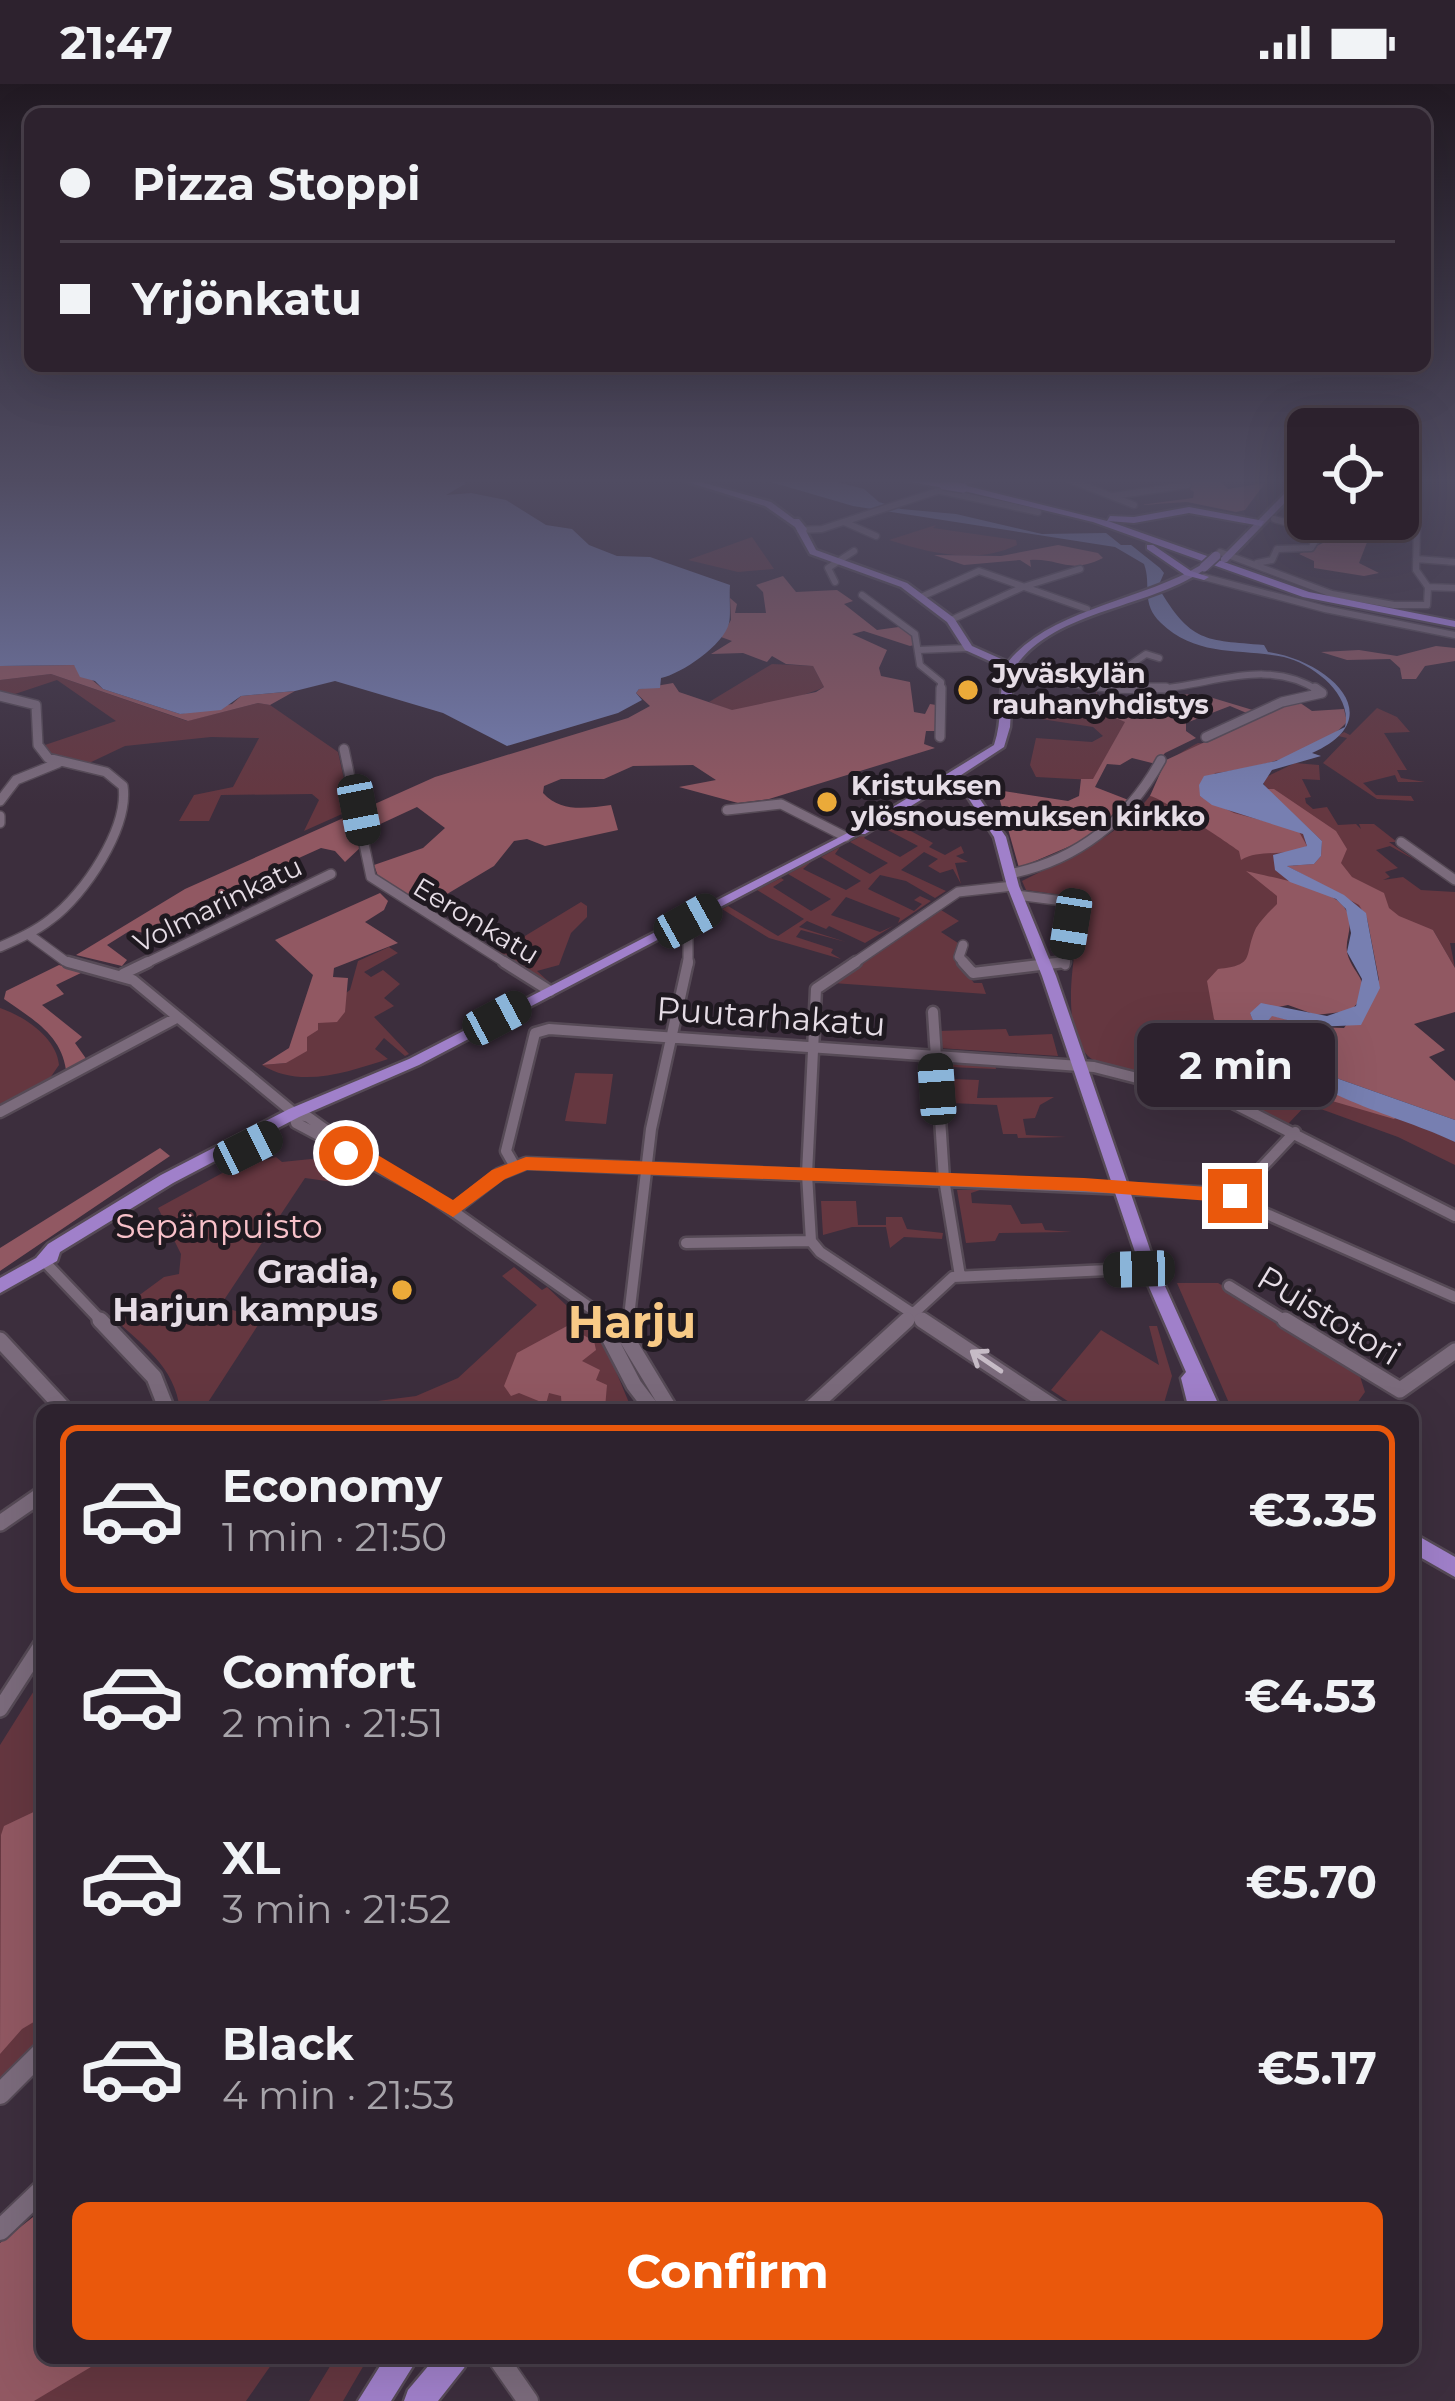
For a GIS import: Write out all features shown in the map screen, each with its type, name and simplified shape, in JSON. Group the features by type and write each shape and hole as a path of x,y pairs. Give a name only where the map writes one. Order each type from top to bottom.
{"highway":[{"path":"1288,588 1455,622"},
{"path":"1298,588 1455,622"},
{"path":"1411,629 1441,622"}],"main road":[{"path":"906,588 951,620 968,647 1016,667"},
{"path":"0,1286 299,1117 994,760 1011,743 1016,667 1022,649 1050,630 1133,607 1177,588"},
{"path":"955,778 987,803 1070,1065 1209,1404"},
{"path":"1192,1372 1197,1404"},
{"path":"1419,1536 1455,1558"},
{"path":"1419,1546 1455,1568"},
{"path":"373,2401 399,2364"},
{"path":"419,2401 449,2364"}],"street":[{"path":"921,597 942,588"},
{"path":"951,620 1021,588"},
{"path":"1026,588 1087,608"},
{"path":"1247,588 1455,636"},
{"path":"1325,588 1414,606 1428,603 1428,588"},
{"path":"862,596 913,630 920,664 941,682 940,737"},
{"path":"918,650 968,647"},
{"path":"1127,688 1127,667 1146,654 1159,658"},
{"path":"1016,667 1127,688 1174,688 1264,672 1295,677 1322,693 1282,702 1206,737"},
{"path":"0,699 22,698 38,709 38,747 45,756 106,772 122,783 126,799 110,836 62,911 0,947"},
{"name":"Eeronkatu","path":"344,749 371,877 550,991"},
{"path":"1013,885 1101,833 1144,793 1161,760"},
{"path":"0,801 16,780 60,762"},
{"path":"727,810 781,804 846,837"},
{"path":"1401,842 1455,880"},
{"name":"Volmarinkatu","path":"124,974 331,874"},
{"path":"963,945 959,957 973,973 1046,978 1065,965 1070,902 1013,885 958,892 820,982 814,996 810,1045 811,1241 820,1252 1049,1404"},
{"path":"630,1308 644,1167 667,1036 691,953 688,940 674,928"},
{"path":"28,934 78,964 124,974 346,1153 358,1153 426,1192 435,1203 453,1210 621,1329 666,1404"},
{"path":"933,1012 944,1179 960,1276"},
{"path":"0,1112 178,1017"},
{"name":"Puutarhakatu","path":"514,1166 506,1151 535,1033 543,1029 1070,1065 1210,1094 1455,1216"},
{"path":"1235,1196 1292,1135"},
{"path":"453,1210 514,1166 1122,1186 1235,1196 1455,1297"},
{"path":"686,1244 811,1241"},
{"path":"43,1260 154,1376 164,1404"},
{"path":"815,1404 947,1280 1152,1268"},
{"name":"Puistotori","path":"1229,1286 1400,1390 1455,1352"},
{"path":"595,1312 649,1404"},
{"path":"0,1340 59,1404"},
{"path":"0,1522 36,1498"},
{"path":"0,1709 36,1653"},
{"path":"0,2094 36,2058"},
{"path":"0,2230 36,2196"},
{"path":"502,2364 528,2401"}],"green space":[{"path":"772,664 813,666 824,687 746,710 709,702"},
{"path":"51,674 187,721 258,703 270,705 338,752 351,810 304,831 319,800 312,794 221,795 209,821 179,821 194,795 233,787 259,738 211,737 125,746 87,764 49,755 42,746 116,721 57,680 15,694 0,693 0,680"},
{"path":"1096,687 1099,710 1126,722 1093,780 1036,777 1030,765 1036,738 1092,742 1103,736 1093,727 1041,719 1045,706 1096,708"},
{"path":"1377,708 1397,717 1410,732 1384,733 1407,770 1397,770 1401,778 1425,782 1398,782 1395,775 1363,783 1376,795 1411,796 1414,801 1377,799 1323,763 1347,738 1338,736 1350,735"},
{"path":"1198,743 1297,750 1199,785 1298,830 1267,1042 1274,1053 1354,1102 1455,1142 1455,1165 1398,1137 1307,1104 1288,1124 1224,1094 1156,1075 1156,1070 1152,1074 1101,1064 1078,1041 1071,1003 1083,898 1026,890 1022,881 1091,846 1122,824 1149,797 1169,762"},
{"path":"1295,763 1319,765 1320,780 1302,779 1311,797 1305,798 1306,803 1313,809 1327,807 1338,825 1356,824 1361,829 1359,824 1374,824 1397,842 1389,842 1415,860 1390,846 1376,850 1398,868 1385,872 1390,877 1383,880 1403,877 1421,890 1455,892 1455,943 1450,943 1455,968 1433,930 1366,921 1295,863 1262,779"},
{"path":"903,814 894,822 933,843 929,847 945,855 961,846 964,853 956,856 968,862 955,863 961,884 953,869 940,873 928,866 938,859 924,852 901,870 946,891 935,898 906,881 880,875 868,889 914,911 922,904 914,900 920,896 931,901 898,923 900,918 846,897 831,915 880,932 893,926 865,943 829,926 807,921 799,927 846,942 801,930 796,937 833,949 831,953 841,959 769,938 722,909 728,906 778,936 804,919 757,890 781,878 784,880 773,887 811,911 831,899 788,874 812,861 803,869 846,890 861,881 821,857 840,847 835,854 870,874 888,863 850,842 870,831 864,838 900,857 918,846 880,826"},
{"path":"581,902 587,906 587,917 571,933 559,965 537,971 549,982 497,953"},
{"path":"941,910 959,921 941,932 958,943 955,958 974,983 982,983 986,994 833,983"},
{"path":"389,947 398,953 364,972 371,977 383,970 400,984 384,998 394,1006 374,1017 409,1054 405,1056 384,1038 375,1049 388,1059 341,1073 292,1076 262,1065 286,1063 317,1023 345,1012 343,995 350,990 358,961"},
{"path":"0,1008 38,1029 59,1065 50,1078 0,1104"},
{"path":"1006,1029 1009,1036 1052,1034 1058,1056 938,1048 937,1031"},
{"path":"946,1064 995,1065 996,1069 950,1067 951,1079 979,1080 977,1098 1054,1097 1040,1105 1035,1118 1023,1119 1026,1135 1067,1137 1003,1134 997,1105 950,1103"},
{"path":"575,1073 613,1074 606,1124 565,1121"},
{"name":"Sepänpuisto","path":"276,1157 282,1162 311,1159 346,1166 333,1182 305,1178 220,1306 262,1319 207,1404 179,1404 164,1368 111,1316 164,1277 179,1274 181,1254 158,1208 226,1171"},
{"path":"957,1190 980,1190 971,1193 972,1203 1011,1205 1021,1224 1042,1223 1045,1230 1072,1232 999,1233 995,1241 966,1243"},
{"path":"821,1201 856,1201 858,1225 886,1225 886,1217 902,1217 907,1229 943,1233 942,1239 904,1237 890,1248 886,1227 852,1227 823,1235"},
{"name":"Harju","path":"514,1267 542,1290 547,1287 603,1340 630,1404 354,1404 416,1396 458,1378 537,1305 502,1276"},
{"path":"1177,1283 1218,1283 1234,1292 1234,1298 1246,1300 1249,1307 1359,1373 1365,1392 1356,1404 1229,1404"},
{"path":"1149,1326 1157,1326 1172,1376 1164,1404 1072,1404 1051,1390 1101,1330 1159,1365"},
{"path":"36,1688 36,2042 0,2082 0,1745"},
{"path":"36,2215 36,2364 272,2364 246,2401 0,2401 0,2244"},
{"path":"331,2364 365,2364 343,2401 309,2401"}],"shaded area":[{"path":"759,588 837,590 853,601 844,604 877,630 906,626 914,635 914,645 864,631 852,634 887,650 879,668 881,676 910,682 914,712 925,714 930,704 936,705 935,731 926,731 924,744 935,748 769,799 738,803 679,787 716,780 693,765 633,766 604,779 561,779 544,786 543,793 566,806 611,805 618,830 545,846 527,839 514,841 494,866 432,903 417,904 378,876 374,865 423,848 445,828 417,807 361,833 362,846 345,862 335,851 321,848 199,903 148,934 131,930 107,945 127,960 122,966 76,955 185,889 435,777 628,718 650,706 636,693 639,689 673,683 679,692 732,710 816,692 824,687 813,666 786,664 772,656 767,662 743,653 711,654 732,641 721,637 731,620 730,598 737,604 735,613 766,613"},
{"path":"1436,646 1455,648 1455,661 1425,666 1416,679 1402,679 1400,668 1390,659 1347,660 1321,652 1359,650 1397,656"},
{"path":"74,665 103,689 180,714 232,704 241,696 295,691 270,705 258,703 188,721 51,674 0,680 0,666"},
{"path":"1174,694 1203,695 1256,711 1249,714 1230,706 1186,723 1186,731 1196,738 1165,753 1156,764 1132,758 1120,765 1107,764 1095,787 1131,801 1089,838 1019,868 997,790 1068,801 1079,796 1081,779 1093,779 1125,722 1107,714 1156,714 1174,707"},
{"path":"1296,700 1312,711 1344,709 1347,722 1304,751 1215,773 1200,796 1234,813 1298,830 1307,846 1241,860 1232,846 1150,796 1166,760"},
{"path":"1267,789 1274,789 1336,831 1347,849 1341,863 1352,877 1384,893 1389,908 1399,916 1433,930 1455,968 1455,1012 1414,1024 1445,1050 1429,1057 1455,1081 1455,1120 1339,1079 1267,1022 1271,1015 1314,1027 1344,1028 1379,980 1367,918 1359,905 1287,866 1314,864 1321,856 1322,841"},
{"path":"1246,871 1318,890 1342,905 1349,919 1347,952 1363,987 1350,1011 1316,1015 1288,1005 1250,1013 1261,1034 1311,1081 1398,1116 1394,1119 1284,1087 1227,1058 1200,1064 1188,1059 1230,1047 1232,1040 1214,1019 1207,981 1218,969 1244,962 1256,928 1277,904 1277,896"},
{"path":"380,893 388,901 384,910 365,922 398,943 334,968 333,977 348,978 345,1012 337,1022 318,1023 318,1030 307,1037 307,1051 286,1063 262,1065 289,1048 313,975 275,940"},
{"path":"59,965 83,972 56,985 64,994 42,1005 82,1037 75,1043 87,1060 66,1070 52,1037 4,999 6,991"},
{"path":"160,1148 170,1156 0,1271 0,1248"},
{"path":"567,1326 594,1341 596,1350 582,1361 600,1370 596,1380 607,1385 605,1404 562,1404 561,1396 549,1393 546,1404 519,1393 511,1396 504,1386 517,1353"},
{"path":"36,1811 36,2021 0,2054 1,1835 4,1826"},
{"path":"36,2215 36,2364 96,2364 34,2401 0,2401 0,2243"}],"water":[{"path":"0,588 730,588 725,632 701,657 661,678 660,688 639,689 636,693 642,700 618,713 507,746 443,713 335,681 241,696 221,710 180,714 103,689 80,677 74,665 0,666"},
{"path":"1148,588 1159,588 1180,619 1201,635 1264,645 1268,652 1291,657 1312,667 1343,693 1349,708 1347,724 1345,727 1346,715 1337,693 1307,666 1284,657 1190,642 1161,623"},
{"path":"1345,727 1336,739 1312,753 1321,756 1272,770 1263,784 1322,841 1321,856 1314,864 1287,866 1344,895 1366,913 1380,988 1361,1025 1314,1027 1272,1016 1267,1022 1339,1079 1455,1120 1455,1142 1309,1080 1264,1040 1250,1013 1261,1003 1327,1016 1356,1006 1362,979 1347,952 1351,933 1346,909 1336,899 1290,882 1275,870 1273,855 1307,846 1303,834 1212,805 1200,796 1199,785 1204,776 1276,761"}],"place":[{"name":"Jyväskylän rauhanyhdistys","path":"968,690"},
{"name":"Kristuksen ylösnousemuksen kirkko","path":"827,802"},
{"name":"Gradia, Harjun kampus","path":"402,1290"}],"district":[{"name":"Harju","path":"632,1322"}],"route":[{"path":"346,1153 365,1156 453,1210 499,1174 526,1163 1084,1184 1235,1196"}]}
